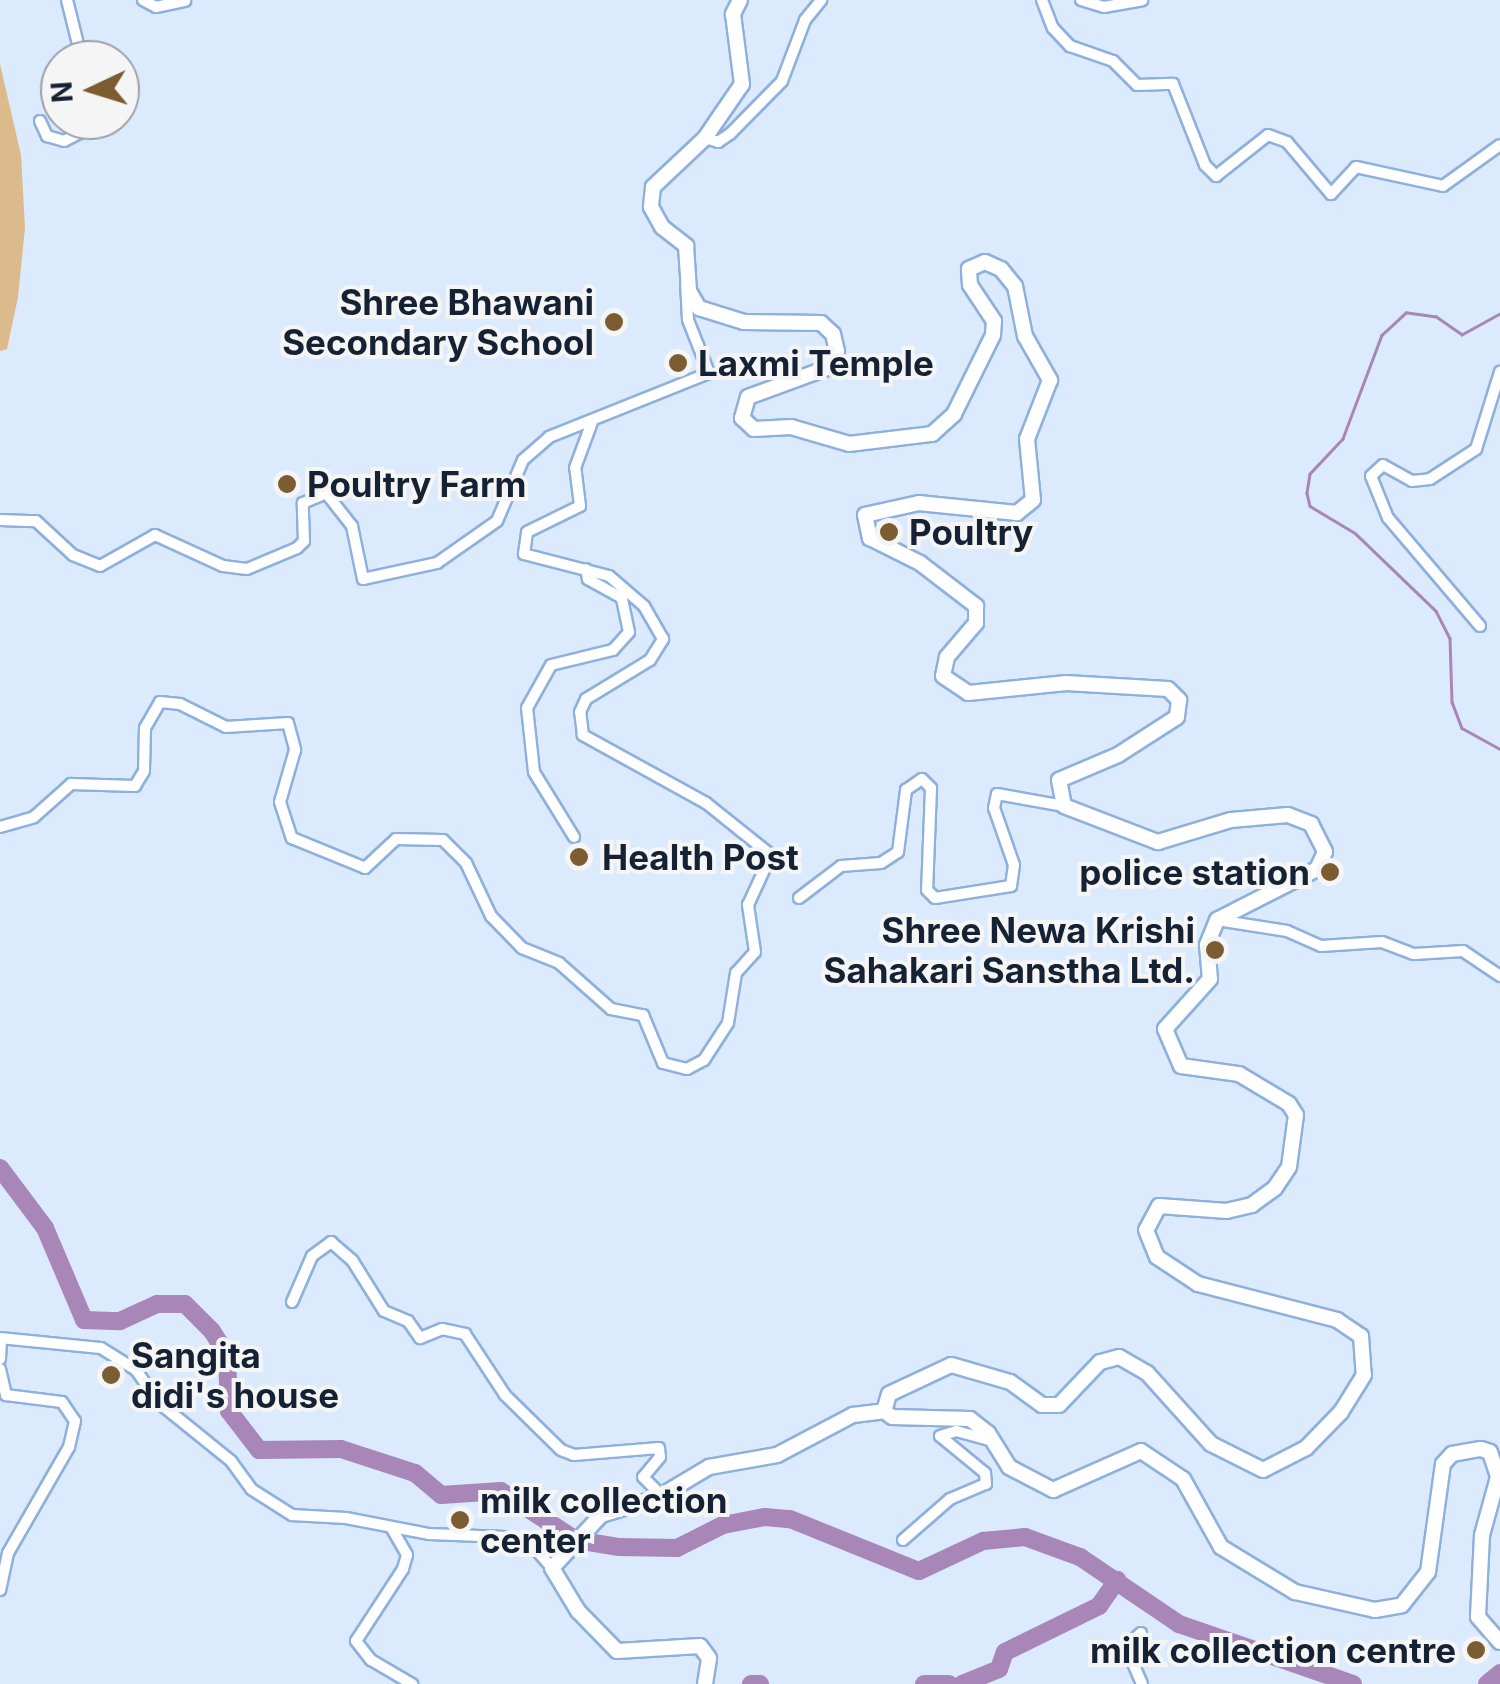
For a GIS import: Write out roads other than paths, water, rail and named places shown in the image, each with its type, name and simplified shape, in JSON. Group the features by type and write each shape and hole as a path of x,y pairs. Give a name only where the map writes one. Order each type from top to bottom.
{"street":[{"path":"67,0 77,40"},
{"path":"142,0 156,6 192,0"},
{"path":"740,0 733,14 742,84 706,138 650,193 655,218 686,246 692,300 718,316 810,320 834,337 830,367 748,397 741,412 748,426 791,427 862,444 932,434 948,422 995,326 968,279 969,269 985,262 1009,277 1025,336 1050,380 1026,439 1034,500 1018,513 1004,514 943,502 895,504 869,510 864,523 870,538 920,563 976,606 976,623 944,667 949,686 968,693 1096,683 1154,686 1177,694 1177,718 1169,724 1059,780 1064,806"},
{"path":"706,138 718,142 730,134 782,81 804,20 821,0"},
{"path":"1042,0 1070,46 1112,61 1137,85 1173,84 1205,165 1216,176 1268,135 1287,142 1331,194 1356,167 1364,166 1443,186 1500,145"},
{"path":"1081,0 1104,7 1142,0"},
{"path":"0,520 36,521 73,554 100,566 155,535 223,566 247,568 297,548 305,534 303,503 326,492 352,526 360,574 380,580 464,547 497,521 532,451 548,437 709,373 686,308 688,279"},
{"path":"1480,626 1388,518 1371,476 1383,465 1412,481 1430,478 1476,449 1500,372"},
{"path":"0,827 34,817 71,784 135,786 144,771 145,728 160,702 226,727 288,723 296,750 280,802 292,838 365,868 396,839 443,840 456,850 492,916 522,948 559,963 611,1009 642,1014 663,1063 696,1066 722,1035 736,973 755,952 748,905 771,855 744,840 706,803 622,754 586,742 580,712 586,698 644,664 663,639 656,619 633,594 586,569 529,559 522,538 580,506 575,468 592,422"},
{"path":"574,837 534,772 527,708 551,665 612,650 629,632 622,598 588,579 586,569"},
{"path":"799,898 841,866 881,862 898,852 906,790 922,779 931,788 927,890 935,898 1011,886 1014,865 994,808 997,794 1064,806 1158,842 1271,814 1310,824 1324,852 1317,868 1216,920 1208,945 1210,979 1168,1022 1168,1048 1181,1066 1239,1074 1280,1096 1296,1115 1292,1156 1276,1188 1252,1206 1226,1211 1159,1206 1147,1223 1147,1240 1166,1264 1198,1284 1348,1327 1365,1345 1358,1388 1306,1448 1264,1470 1211,1444 1146,1373 1119,1356 1100,1362 1058,1405 1042,1405 1010,1382 951,1365 889,1394 884,1410"},
{"path":"1216,920 1287,931 1321,946 1382,942 1414,954 1464,951 1500,976"},
{"path":"292,1302 312,1256 331,1242 352,1260 384,1311 408,1321 420,1338 442,1329 465,1334 505,1395 561,1450 574,1456 659,1448 660,1457 642,1477 662,1496"},
{"path":"0,1359 0,1338 101,1348 136,1370 167,1411 231,1460 251,1489 303,1518 506,1537 533,1546 552,1568 578,1612 618,1650 700,1646 708,1658 705,1684"},
{"path":"0,1369 6,1394 62,1402 74,1415 75,1432 8,1553 0,1590"},
{"path":"884,1410 892,1417 970,1420 992,1441 1010,1467 1053,1490 1141,1451 1183,1479 1221,1546 1296,1592 1375,1610 1402,1604 1428,1572 1442,1464 1465,1450 1490,1452 1498,1477 1482,1535 1478,1617 1500,1642"},
{"path":"552,1568 601,1515 662,1496 709,1467 777,1455 853,1416 884,1410"},
{"path":"903,1540 950,1499 986,1484 985,1472 940,1436 956,1430 992,1441"},
{"path":"390,1527 407,1555 403,1569 356,1641 372,1660 412,1684"},
{"path":"1140,1633 1126,1647 1142,1684"}],"waterway":[{"path":"1500,314 1462,335 1436,317 1406,313 1382,335 1343,439 1310,474 1307,493 1310,506 1355,533 1436,611 1450,638 1452,702 1462,728 1500,749"},
{"path":"0,1168 45,1228 84,1320 120,1321 157,1304 185,1304 212,1331 227,1355 229,1411 259,1450 341,1449 415,1473 441,1495 501,1491 576,1540 619,1547 677,1548 723,1525 765,1517 790,1519 919,1571 983,1541 1025,1537 1080,1557 1179,1624 1353,1684"},
{"path":"962,1684 999,1669 1005,1652 1099,1606 1117,1580"},
{"path":"1487,1684 1500,1673"},
{"path":"751,1684 760,1684"},
{"path":"924,1684 949,1684"}],"place":[{"name":"Shree Bhawani Secondary School","path":"614,322"},
{"name":"Laxmi Temple","path":"678,363"},
{"name":"Poultry Farm","path":"287,484"},
{"name":"Poultry","path":"889,532"},
{"name":"Health Post","path":"579,857"},
{"name":"police station","path":"1330,872"},
{"name":"Shree Newa Krishi Sahakari Sanstha Ltd.","path":"1215,950"},
{"name":"Sangita didi's house","path":"111,1375"},
{"name":"milk collection center","path":"460,1520"},
{"name":"milk collection centre","path":"1476,1650"}]}
